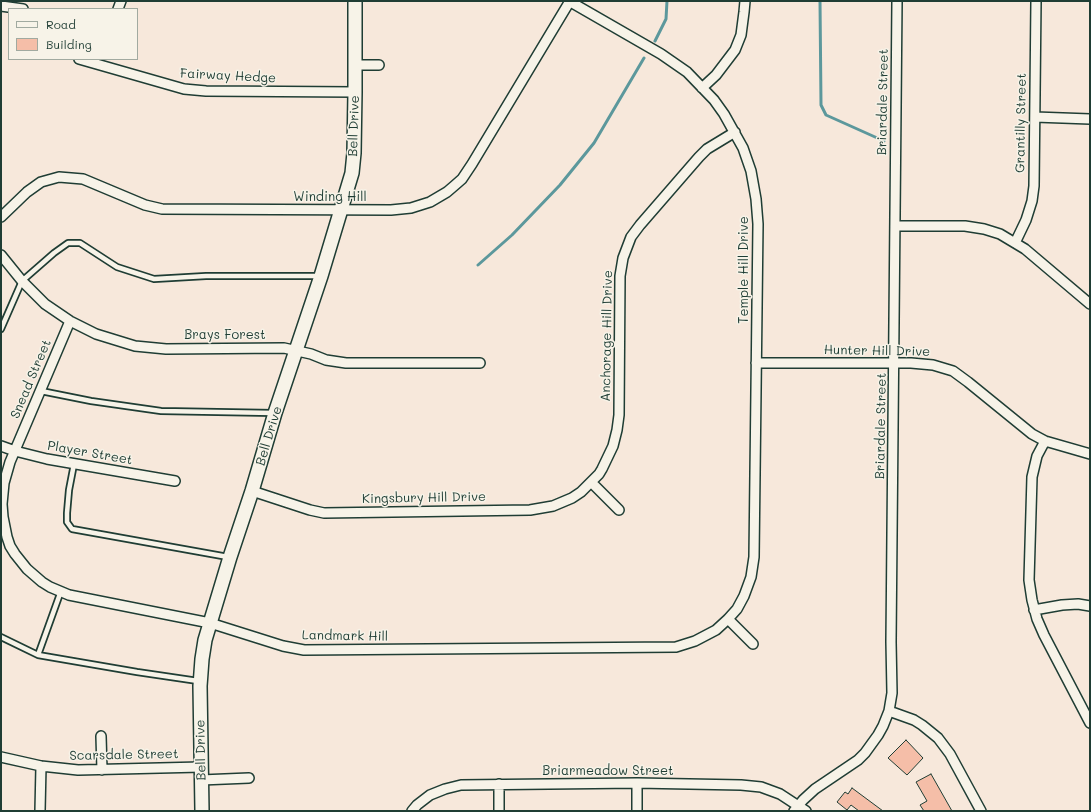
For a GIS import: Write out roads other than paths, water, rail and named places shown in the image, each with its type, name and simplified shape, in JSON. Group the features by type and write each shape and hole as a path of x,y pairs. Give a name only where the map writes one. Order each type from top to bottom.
{"street":[{"name":"Bell Drive","path":"202,811 200,681 205,640 230,557 252,492 275,413 321,276 352,173 354,153 355,1"},
{"name":"Temple Hill Drive","path":"570,1 667,58 687,72 724,114 743,148 751,171 756,199 758,224 754,557 751,577 744,596 737,609 728,619"},
{"name":"Winding Hill","path":"1,217 27,192 41,182 59,177 83,179 145,205 162,209 391,210 411,208 430,202 447,192 462,179 570,1"},
{"path":"702,88 716,75 735,50 740,35 745,1"},
{"name":"Briardale Street","path":"796,808 815,789 858,760 865,753 878,735 889,711 892,693 891,642 895,363 897,1"},
{"name":"Grantilly Street","path":"1015,243 1026,220 1032,201 1034,186 1036,1"},
{"path":"1,6 16,8"},
{"name":"Fairway Hedge","path":"86,60 100,62 184,89 355,92"},
{"path":"355,65 379,65"},
{"path":"1035,117 1090,119"},
{"name":"Anchorage Hill Drive","path":"591,482 602,469 613,446 617,430 619,415 620,276 623,258 631,237 699,157 708,149 735,132"},
{"path":"895,226 965,226 984,229 1000,234 1015,243 1090,304"},
{"name":"Brays Forest","path":"1,255 22,281 45,304 70,321 96,334 135,346 166,349 284,348 326,360 346,363 480,363"},
{"name":"Snead Street","path":"3,517 2,504 4,482 10,462 70,321"},
{"name":"Hunter Hill Drive","path":"756,363 895,363 932,365 953,371 1032,434 1045,441 1090,454"},
{"path":"1045,441 1037,456 1032,477 1029,580 1034,610 1044,635 1090,723"},
{"name":"Player Street","path":"1,446 15,451 74,464 175,481"},
{"path":"591,482 619,510"},
{"name":"Kingsbury Hill Drive","path":"252,492 324,513 530,510 563,503 581,492 591,482"},
{"name":"Landmark Hill","path":"3,517 7,537 20,562 42,582 69,595 210,623 283,646 304,650 676,647 704,637 716,630 728,619"},
{"path":"1034,610 1062,605 1078,604 1090,606"},
{"path":"728,619 753,644"},
{"path":"889,711 914,720 938,738 950,754 981,811"},
{"path":"101,736 102,770"},
{"name":"Scarsdale Street","path":"1,757 41,766 78,770 201,774 249,778"},
{"path":"40,811 41,766"},
{"path":"637,783 637,811"},
{"name":"Briarmeadow Street","path":"412,811 430,795 445,788 461,785 637,783 741,785 761,787 780,794 796,808 806,811"},
{"path":"499,784 499,811"}],"lane":[{"path":"1,329 22,281 54,253 68,243 80,243 117,267 154,279 206,276 321,276"},
{"path":"41,391 92,401 161,411 275,413"},
{"path":"74,464 68,490 67,513 67,522 72,529 230,557"},
{"path":"38,655 61,591"},
{"path":"1,636 38,655 200,681"}],"waterway":[{"path":"655,41 666,19 667,1"},
{"path":"820,1 821,105 826,115 884,141"},
{"path":"478,265 512,235 560,185 594,143 644,58"}]}
